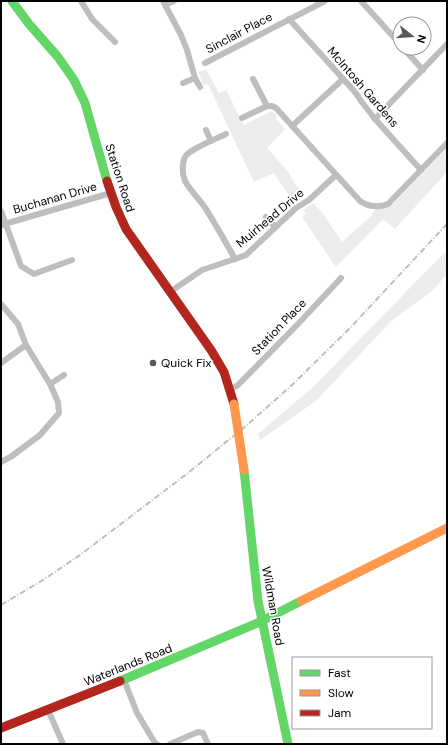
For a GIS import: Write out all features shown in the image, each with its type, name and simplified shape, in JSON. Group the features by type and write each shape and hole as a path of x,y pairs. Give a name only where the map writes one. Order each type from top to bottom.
{"main road":[{"name":"Station Road","path":"12,1 61,61 76,82 82,95 111,193 120,218 224,372 234,404"},
{"name":"Wildman Road","path":"234,404 244,470 258,601 288,744"},
{"name":"Waterlands Road","path":"1,728 124,680 262,620 447,528"}],"street":[{"path":"81,1 92,19 115,42"},
{"path":"174,1 164,3 185,45 200,87"},
{"name":"Sinclair Place","path":"205,63 325,1"},
{"path":"361,1 392,35"},
{"name":"McIntosh Gardens","path":"289,19 356,92 375,119 421,170"},
{"path":"375,119 447,44"},
{"path":"410,56 423,70"},
{"path":"183,83 196,78"},
{"path":"253,79 267,106"},
{"path":"292,126 343,79"},
{"path":"242,118 267,106 276,108 360,201 365,204 377,206 388,204 447,143"},
{"path":"206,130 211,141"},
{"path":"226,134 192,150 186,156 183,166 183,173 186,181 204,206 235,259"},
{"name":"Muirhead Drive","path":"170,292 202,270 246,255 275,226 296,208 309,200 336,175"},
{"name":"Buchanan Drive","path":"3,224 111,193"},
{"path":"1,211 3,224 22,266 34,274 72,260"},
{"path":"266,217 275,226"},
{"name":"Station Place","path":"230,390 238,385 293,330 341,278"},
{"path":"1,304 18,324 26,345 50,384 58,402 59,413 40,435 12,456 1,462"},
{"path":"1,363 26,345"},
{"path":"50,384 64,375"},
{"path":"124,680 137,713 157,744"},
{"path":"48,710 63,744"},
{"path":"170,744 198,732 203,733 208,744"}],"shaded area":[{"path":"206,69 219,93 226,90 244,125 272,111 277,116 276,118 285,129 267,148 289,173 294,183 305,194 293,202 274,173 254,182 208,84 204,85 198,72"},
{"path":"447,148 447,172 395,229 383,219 336,267 302,217 306,214 303,210 313,203 321,211 342,242 371,216 374,210 393,204"},
{"path":"447,250 447,274 432,291 391,321 316,401 260,440 258,434 313,387"}],"railway":[{"path":"1,605 43,580 80,555 188,473 247,425 292,385 350,328 447,224"}],"traffic: fast":[{"path":"12,1 29,24 58,57 74,80 85,103 107,181"},
{"path":"244,470 258,601 288,744"},
{"path":"120,681 262,621 301,601"}],"traffic: slow":[{"path":"234,404 244,470"},
{"path":"301,601 447,528"}],"traffic: jam":[{"path":"107,181 116,207 126,229 211,350 224,372 234,404"},
{"path":"1,728 120,681"}],"place":[{"name":"Quick Fix","path":"153,363"}]}
